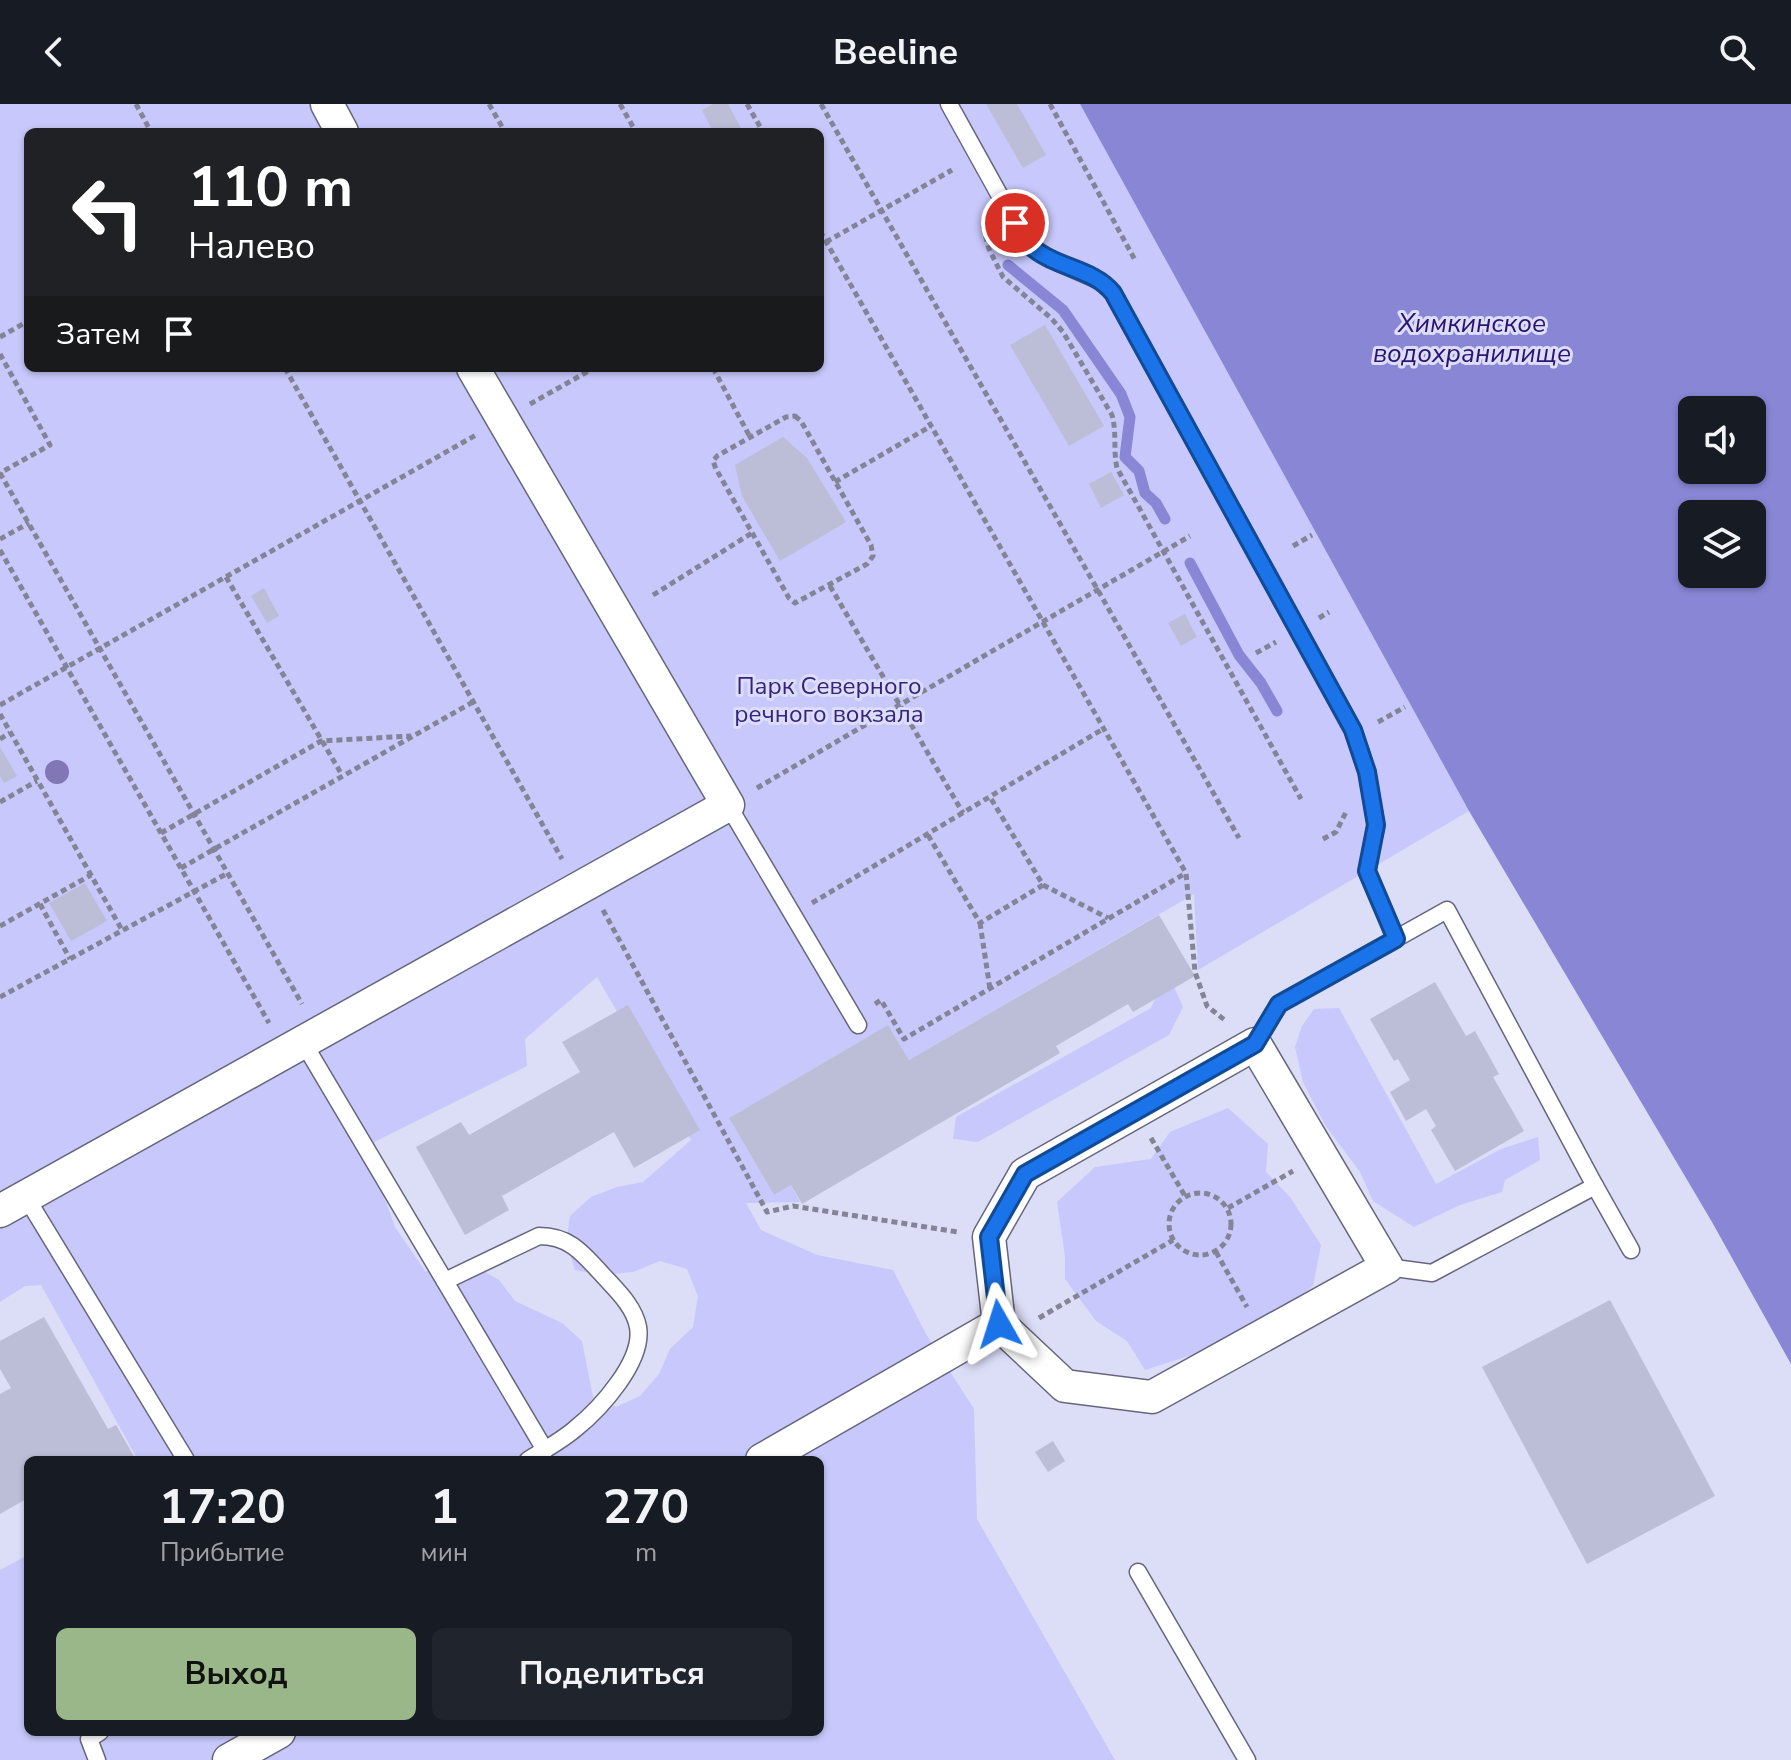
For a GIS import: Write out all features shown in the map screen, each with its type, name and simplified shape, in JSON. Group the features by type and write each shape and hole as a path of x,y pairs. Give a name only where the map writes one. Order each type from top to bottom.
{"street":[{"path":"327,104 340,128"},
{"path":"13,1204 305,1027 578,875 728,805 475,372"},
{"path":"1255,1044 1387,1267 1152,1397 1065,1386 1004,1330 989,1237 1025,1174 1255,1044"},
{"path":"769,1456 1004,1330"},
{"path":"229,1760 272,1736"}],"lane":[{"path":"949,104 1015,223 1032,247 1050,259 1100,281 1113,293 1353,730 1367,772 1376,825 1367,871 1396,939"},
{"path":"728,805 855,1021"},
{"path":"1255,1044 1279,1004 1447,910 1631,1250"},
{"path":"305,1027 445,1281 545,1450"},
{"path":"1387,1267 1432,1273 1595,1186"},
{"path":"13,1204 183,1456"},
{"path":"445,1281 539,1236 551,1236 573,1244 628,1304 638,1329 634,1356 610,1394 575,1429 535,1456"},
{"path":"1138,1572 1247,1760"},
{"path":"94,1736 89,1739 97,1760"}],"path":[{"path":"136,104 149,128"},
{"path":"489,104 503,128"},
{"path":"620,104 634,128"},
{"path":"747,104 761,128"},
{"path":"821,104 1239,838"},
{"path":"1050,104 1135,260"},
{"path":"824,239 952,170"},
{"path":"983,226 989,249 1003,277 1063,332 1112,415 1117,468 1301,799"},
{"path":"824,242 1186,873 1195,972 1207,1006"},
{"path":"0,337 24,323"},
{"path":"1,358 50,445 0,473 228,873 305,1027"},
{"path":"287,372 473,702 578,875 767,1212 793,1206 989,1237"},
{"path":"0,705 587,372"},
{"path":"715,372 750,437"},
{"path":"795,416 801,421 835,482 871,545 873,556 867,564 795,603 789,598 713,461 786,417 795,416"},
{"path":"835,482 931,426"},
{"path":"0,539 29,523"},
{"path":"653,595 752,533"},
{"path":"1293,546 1312,535"},
{"path":"728,805 1190,536"},
{"path":"0,550 273,1031"},
{"path":"226,577 342,775"},
{"path":"830,585 963,813"},
{"path":"1256,653 1284,638"},
{"path":"181,868 473,702"},
{"path":"1378,722 1405,707"},
{"path":"0,714 122,930"},
{"path":"793,914 1103,729"},
{"path":"0,739 10,733"},
{"path":"161,833 321,741 416,735"},
{"path":"0,802 37,781"},
{"path":"990,796 1043,885 1108,918"},
{"path":"1323,839 1336,832"},
{"path":"928,835 980,923 990,989"},
{"path":"0,997 228,873"},
{"path":"855,1021 881,1000 904,1039 1186,873"},
{"path":"0,926 91,875"},
{"path":"980,923 1043,885"},
{"path":"40,904 70,959"},
{"path":"1136,1111 1185,1196"},
{"path":"1228,1208 1320,1155"},
{"path":"1196,1192 1209,1193 1228,1208 1232,1220 1231,1232 1216,1252 1192,1254 1181,1249 1173,1240 1169,1228 1170,1216 1175,1204 1185,1196 1196,1192"},
{"path":"1004,1330 1173,1240"},
{"path":"1216,1252 1263,1335"}],"green space":[{"name":"Парк Северного речного вокзала","path":"0,104 1080,104 1469,811 1198,970 1194,894 909,1060 888,1025 729,1118 774,1195 791,1185 800,1202 746,1203 761,1230 817,1255 893,1270 926,1334 974,1409 977,1519 1115,1760 0,1760 0,1570 24,1557 24,1736 824,1736 824,1456 136,1456 41,1285 25,1286 0,1302","holes":["597,977 691,1140 643,1182 617,1187 591,1197 570,1216 566,1243 575,1270 601,1275 633,1272 660,1261 687,1269 698,1296 693,1327 670,1349 659,1374 640,1396 616,1407 593,1397 582,1341 562,1323 515,1301 499,1280 476,1267 450,1274 425,1271 395,1227 368,1152 376,1141 527,1066 525,1039"]},
{"path":"1174,987 1183,1007 1169,1035 978,1142 953,1139 956,1117 1151,1008 1159,989"},
{"path":"1339,1008 1436,1184 1501,1149 1538,1137 1540,1160 1505,1180 1502,1192 1460,1205 1414,1227 1373,1201 1360,1172 1325,1125 1303,1082 1295,1047 1302,1026 1314,1009"},
{"path":"1228,1108 1268,1144 1266,1172 1290,1197 1321,1245 1313,1286 1269,1321 1207,1350 1145,1370 1127,1341 1096,1321 1065,1279 1057,1202 1095,1167 1151,1159 1170,1132"}],"water":[{"name":"Химкинское водохранилище","path":"1080,104 1791,104 1791,1364 1712,1222 1469,811"}],"building":[{"path":"713,104 728,104 741,128 711,128 702,110"},
{"path":"986,104 1017,104 1046,155 1023,168"},
{"path":"1045,325 1104,426 1069,446 1010,345"},
{"path":"783,437 807,458 846,522 780,561 742,496 735,465"},
{"path":"1111,472 1124,495 1101,508 1089,484"},
{"path":"264,588 279,616 267,623 251,596"},
{"path":"1185,614 1197,637 1181,646 1168,623"},
{"path":"0,747 17,776 4,783 0,776"},
{"path":"85,883 107,921 71,941 49,903"},
{"path":"1159,915 1195,976 1133,1012 1128,1004 1056,1046 1060,1053 802,1204 791,1185 774,1195 729,1118 888,1025 909,1060"},
{"path":"1435,982 1466,1036 1475,1031 1499,1074 1493,1077 1524,1131 1455,1171 1431,1130 1436,1126 1426,1109 1406,1121 1390,1092 1410,1080 1398,1059 1394,1061 1370,1019"},
{"path":"628,1005 700,1130 634,1168 614,1132 502,1196 509,1210 465,1235 416,1147 461,1122 469,1135 580,1072 562,1042"},
{"path":"1610,1300 1715,1496 1587,1564 1482,1367"},
{"path":"44,1317 108,1429 116,1425 134,1456 24,1456 24,1500 0,1514 0,1394 11,1388 0,1369 0,1341"},
{"path":"1053,1441 1065,1461 1048,1472 1035,1452"}],"waterway":[{"path":"1008,265 1063,310 1121,394 1130,417 1125,457 1139,471 1145,493 1156,503 1165,519"},
{"path":"1190,563 1239,655 1261,683 1277,711"}],"route":[{"path":"999,1324 989,1237 1025,1174 1255,1044 1279,1004 1396,939 1367,871 1376,825 1367,772 1353,730 1113,293 1100,281 1050,259 1032,247 1015,223"}]}
